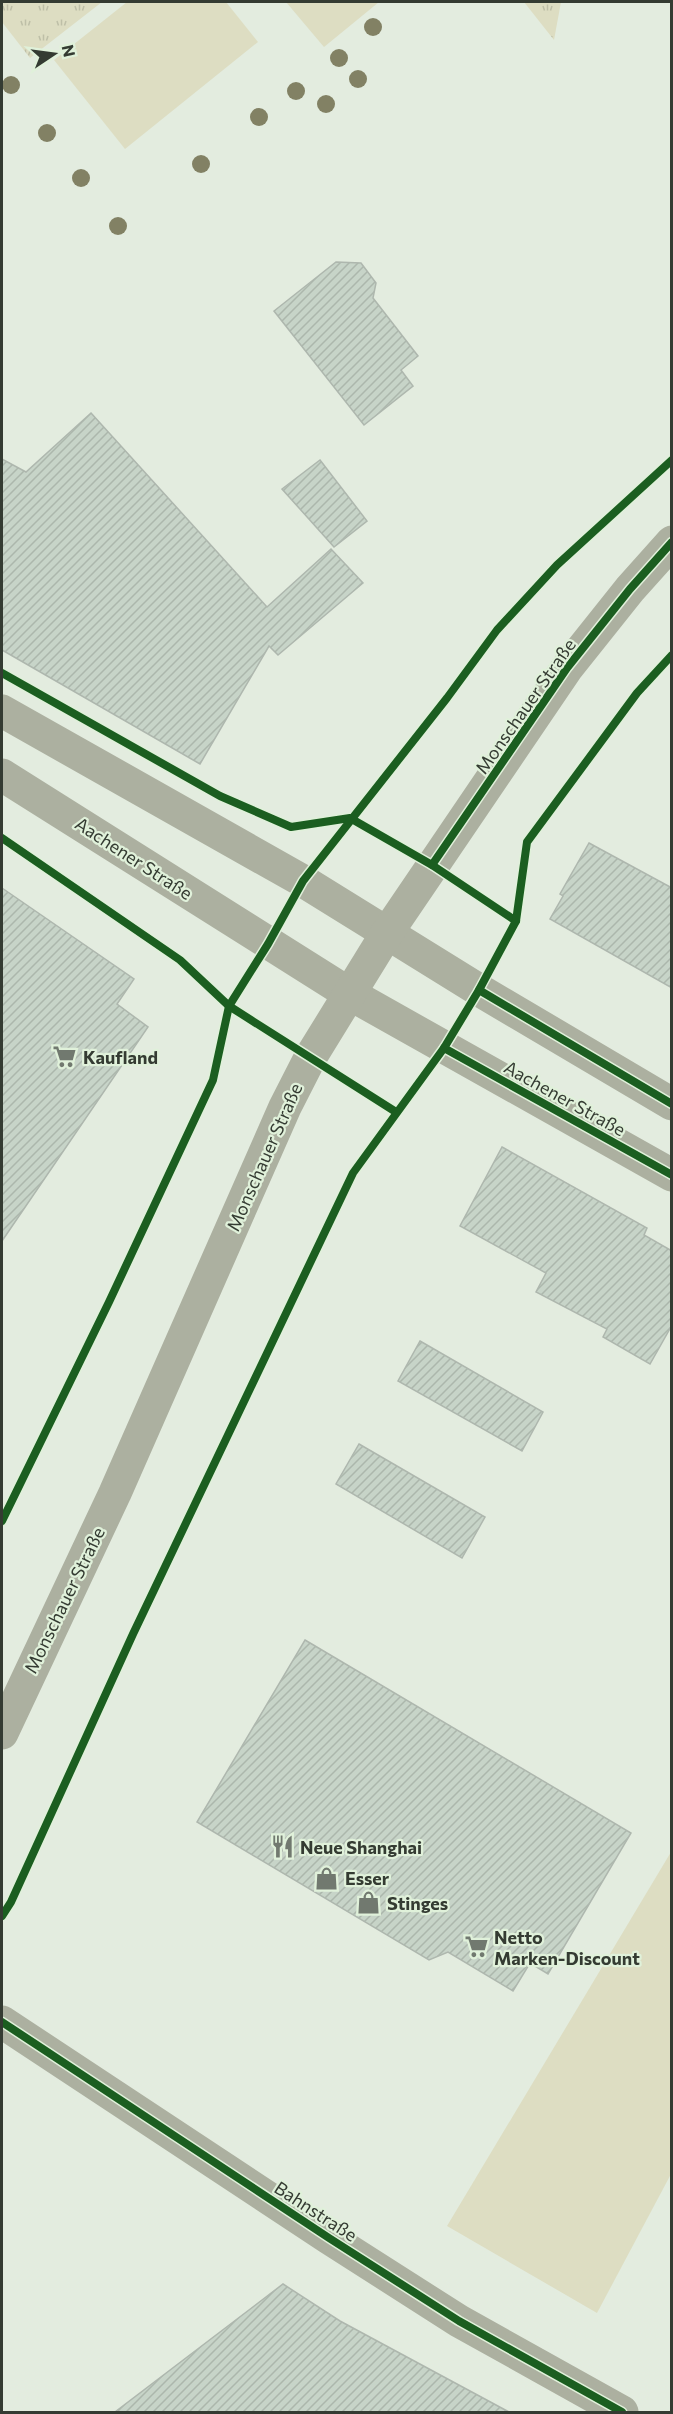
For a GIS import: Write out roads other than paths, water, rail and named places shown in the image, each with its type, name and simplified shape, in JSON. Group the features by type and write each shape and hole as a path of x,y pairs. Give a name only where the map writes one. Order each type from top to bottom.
{"main road":[{"name":"Monschauer Straße","path":"2,1733 115,1493 285,1107 310,1058 387,933 567,668 672,542"},
{"path":"2,711 303,881 672,1104"},
{"name":"Aachener Straße","path":"2,775 348,993 672,1175"},
{"name":"Bahnstraße","path":"2,2022 439,2308 622,2412"}],"place":[{"name":"Kaufland","path":"65,1057"},
{"name":"Neue Shanghai","path":"282,1847"},
{"name":"Esser","path":"327,1878"},
{"name":"Stinges","path":"369,1903"},
{"name":"Netto Marken-Discount","path":"476,1947"}]}
